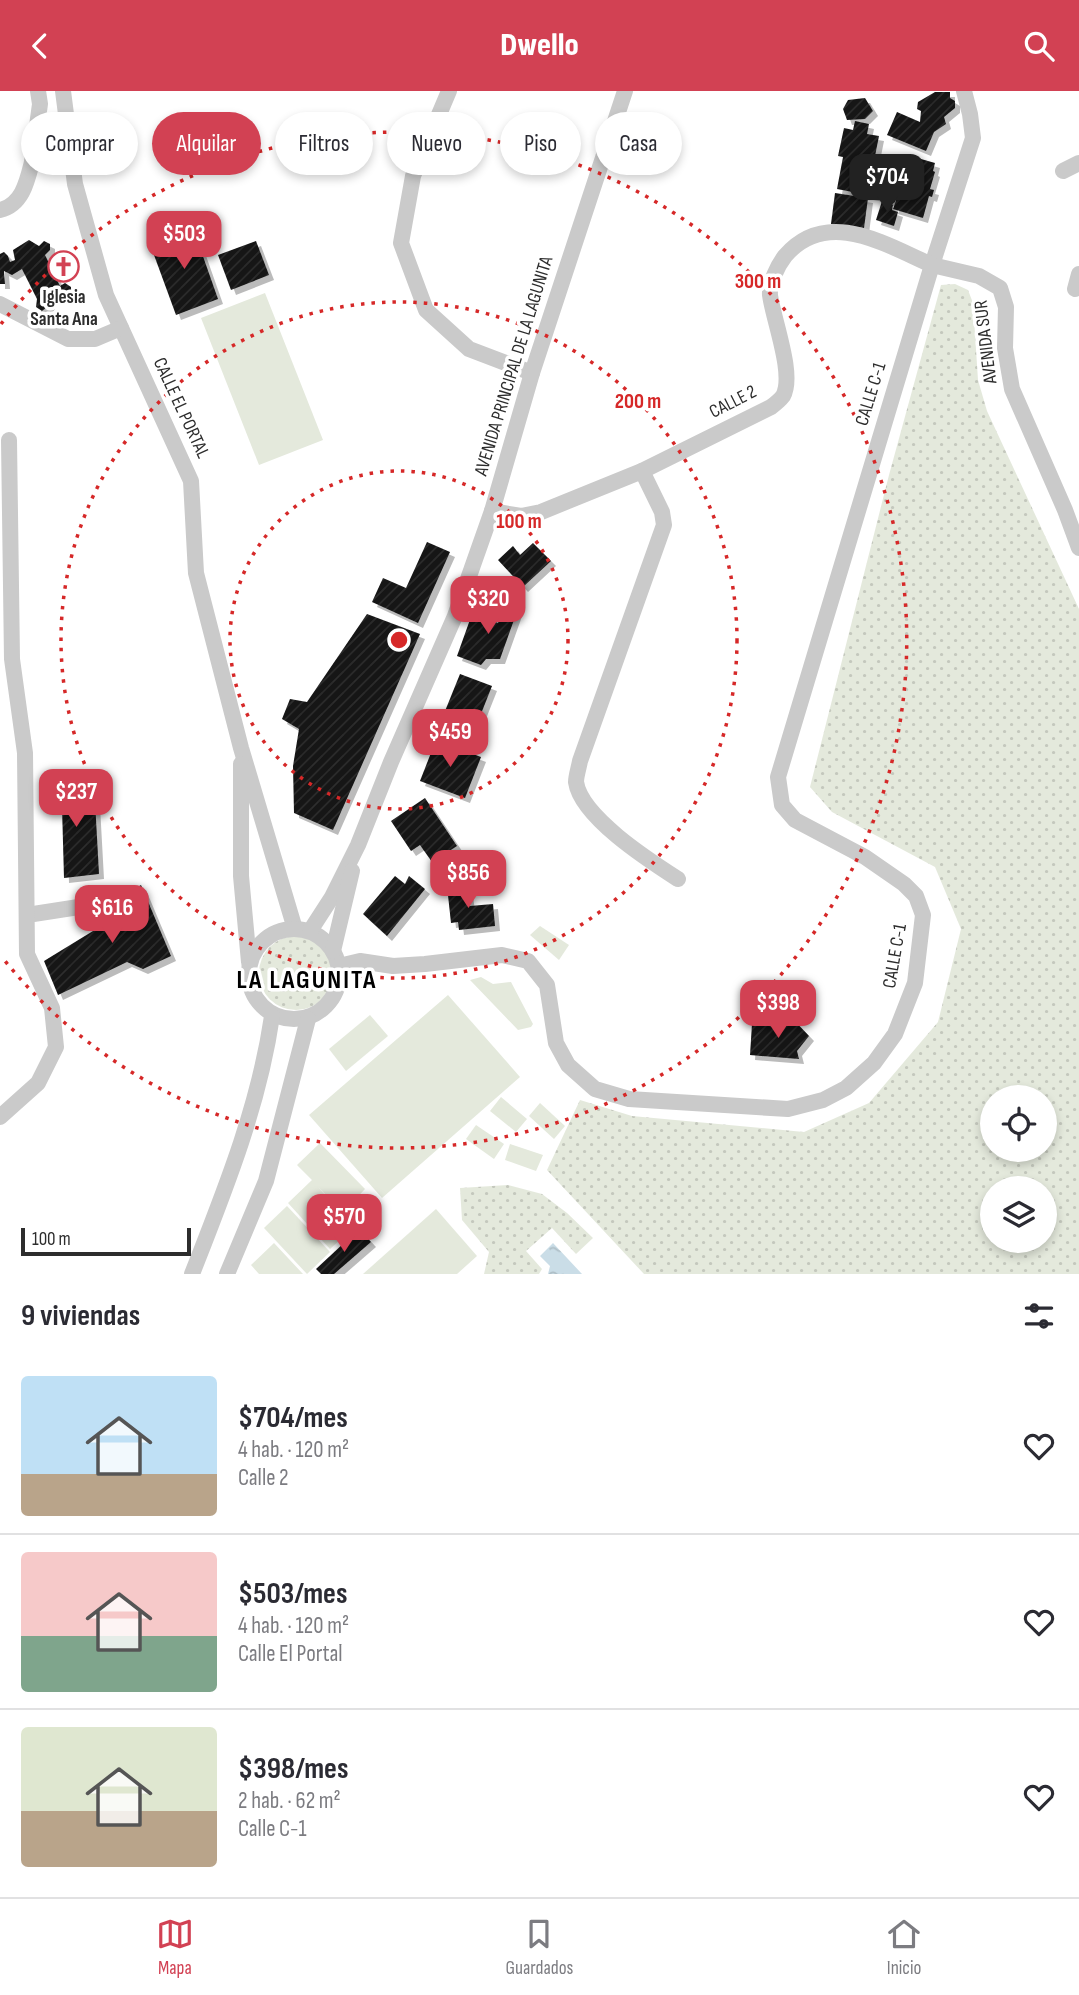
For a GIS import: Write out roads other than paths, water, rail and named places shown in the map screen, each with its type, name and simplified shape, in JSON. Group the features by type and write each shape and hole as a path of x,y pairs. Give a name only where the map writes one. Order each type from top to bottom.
{"street":[{"path":"38,91 39,112"},
{"name":"CALLE EL PORTAL","path":"64,91 67,112"},
{"path":"449,91 413,176 401,243 426,310 469,349 531,373"},
{"name":"AVENIDA PRINCIPAL DE LA LAGUNITA","path":"303,930 332,897 358,845 455,616 492,511 531,373 625,91"},
{"path":"932,265 973,138 964,91"},
{"path":"0,210 10,208 18,200 29,175"},
{"name":"CALLE EL PORTAL","path":"74,175 106,295 191,481 196,573 241,748 303,930"},
{"name":"CALLE 2","path":"492,511 521,516 541,513 642,471 771,407 782,396 785,369 769,292 779,264 793,247 809,237 829,231 864,235 932,265"},
{"name":"AVENIDA SUR","path":"932,265 979,276 1000,288 1006,307 1005,348 1012,389 1079,548"},
{"name":"CALLE C-1","path":"336,958 393,966 502,955 528,961 547,985 556,1043 569,1065 594,1089 629,1099 788,1109 822,1100 846,1088 874,1063 895,1034 915,983 923,915 916,895 865,857 795,820 782,805 778,777 932,265"},
{"path":"0,304 68,339 96,339 121,328"},
{"path":"0,1117 38,1083 56,1047 52,1008 27,954 25,753 12,659 9,440"},
{"path":"642,471 662,512 664,524 580,761 576,782 587,807 639,854 678,879"},
{"name":"CALLE EL PORTAL","path":"241,748 241,876 249,965"},
{"name":"AVENIDA PRINCIPAL DE LA LAGUNITA","path":"308,1019 327,1007 338,988 336,958 358,845"},
{"path":"27,915 98,904 108,912 111,920"},
{"path":"227,1274 266,1181 308,1019 272,1016 261,1007 252,996 248,982 249,965 258,946 275,933 303,930 323,939 336,958"},
{"path":"192,1274 239,1149 266,1060 272,1016"}],"water":[{"path":"553,1243 582,1274 548,1274 550,1266 540,1256"}],"place":[{"name":"Iglesia Santa Ana","path":"64,266"}],"district":[{"name":"LA LAGUNITA","path":"307,980"}]}
